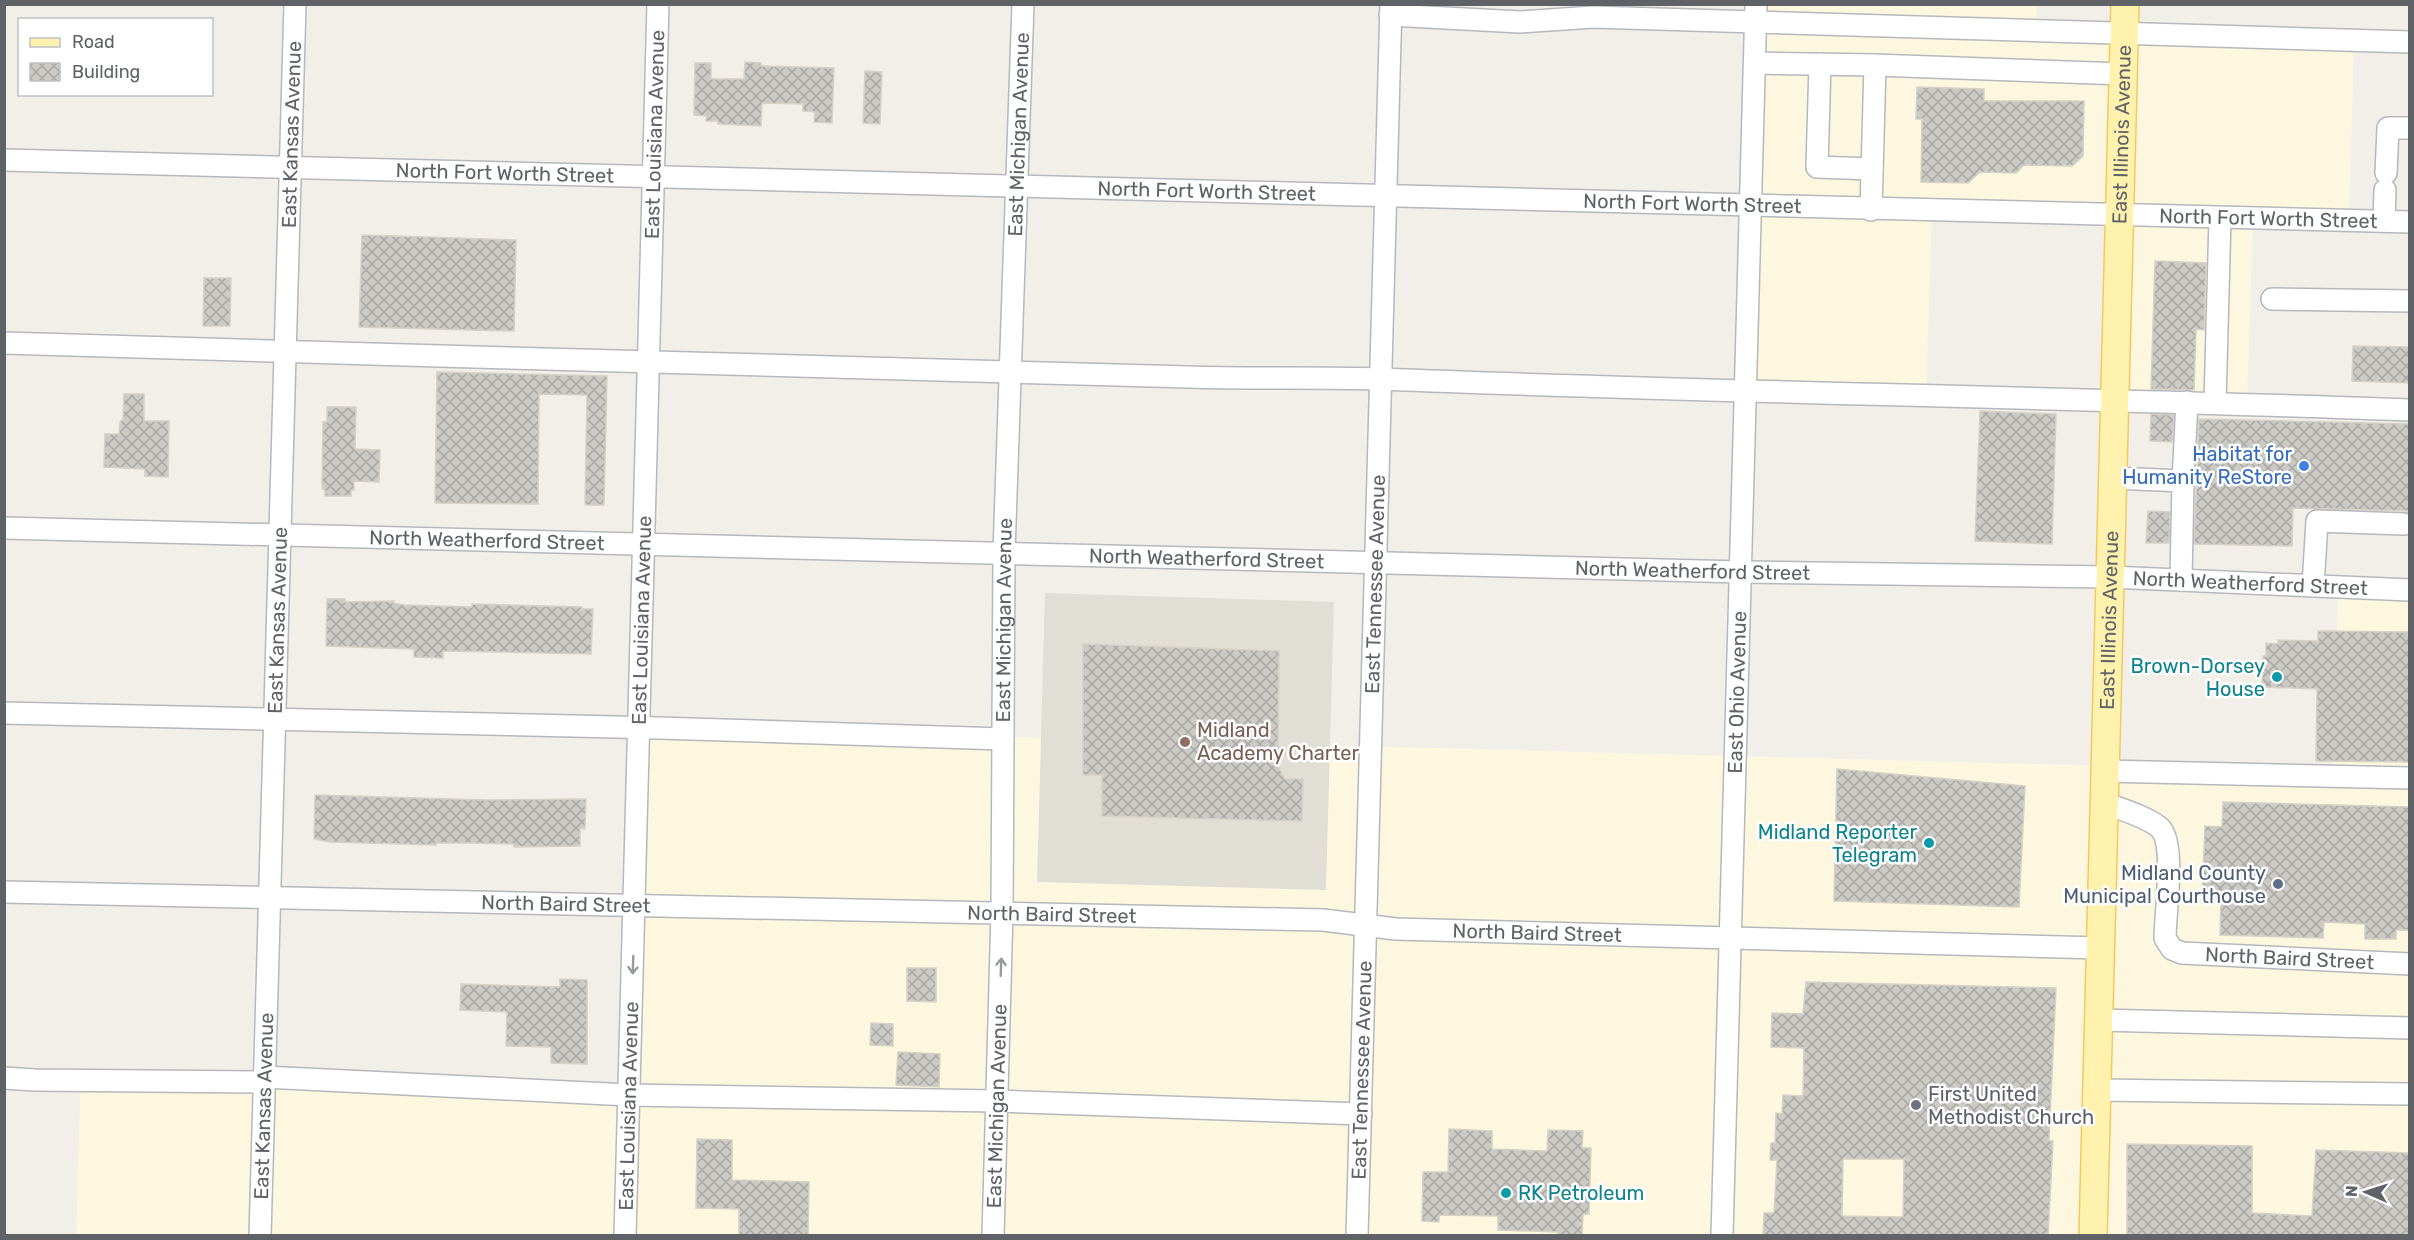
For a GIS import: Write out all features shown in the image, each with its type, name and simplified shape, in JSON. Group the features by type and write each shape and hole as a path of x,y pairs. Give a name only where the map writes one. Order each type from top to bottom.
{"main road":[{"name":"East Illinois Avenue","path":"2093,1236 2126,4"}],"street":[{"name":"East Kansas Avenue","path":"260,1236 295,4"},
{"name":"East Louisiana Avenue","path":"625,1236 658,4"},
{"name":"East Michigan Avenue","path":"993,1236 1002,912 1004,552 1023,4"},
{"path":"1391,10 1520,22 1593,17 1756,14 2124,34 2409,42"},
{"name":"East Tennessee Avenue","path":"1357,1236 1367,925 1384,196 1391,10"},
{"name":"East Ohio Avenue","path":"1722,1236 1756,14"},
{"path":"1755,63 2123,74"},
{"path":"1820,64 1817,168 1872,170"},
{"path":"1871,210 1875,65"},
{"path":"2384,221 2388,128 2409,128"},
{"name":"North Fort Worth Street","path":"4,160 1017,188 2409,222"},
{"path":"2215,403 2220,218"},
{"path":"2272,299 2409,301"},
{"path":"4,343 436,358 1191,377 1380,379 1516,386 2115,399 2409,410"},
{"path":"2181,580 2187,402"},
{"path":"2113,478 2183,481"},
{"path":"2313,586 2317,521 2404,524"},
{"name":"North Weatherford Street","path":"4,528 1741,572 2110,577 2409,590"},
{"path":"4,713 274,718 1003,739"},
{"path":"2105,771 2409,778"},
{"name":"North Baird Street","path":"2105,803 2150,822 2160,828 2165,837 2169,851 2165,938 2172,949 2182,953 2409,964"},
{"name":"North Baird Street","path":"4,892 1323,920 1396,929 2101,948"},
{"path":"2099,1020 2409,1028"},
{"path":"4,1078 35,1080 264,1079 629,1095 997,1101 1361,1114"},
{"path":"2097,1090 2409,1094"}],"shaded area":[{"path":"1754,5 2037,5 2036,28 2354,38 2349,221 2253,218 2247,401 2113,397 2117,214 1932,210 1926,392 1744,387"},
{"path":"2338,591 2409,591 2409,1235 76,1236 81,1077 627,1093 638,727 2333,772"},
{"name":"Midland Academy Charter","path":"1045,593 1334,602 1326,890 1037,882"}],"building":[{"path":"745,62 761,63 761,66 834,68 832,123 814,122 815,112 803,111 803,104 762,103 761,126 718,124 718,121 706,121 707,116 694,115 695,63 711,63 711,79 744,79"},
{"path":"865,71 882,72 880,124 863,123"},
{"path":"1917,87 1984,89 1984,101 2084,101 2083,156 2072,166 2024,165 2016,173 1980,172 1968,183 1921,182 1922,119 1916,119"},
{"path":"362,235 516,240 514,331 359,327"},
{"path":"2155,261 2206,263 2204,330 2196,329 2194,390 2151,389"},
{"path":"204,278 231,278 230,326 203,326"},
{"path":"2353,346 2409,347 2409,383 2352,381"},
{"path":"437,372 607,376 604,505 585,505 587,395 539,394 538,504 435,503"},
{"path":"124,394 144,394 144,421 169,421 168,477 145,476 145,469 104,467 105,434 119,434 120,422 123,419"},
{"path":"327,407 356,407 355,449 380,450 379,482 354,481 351,496 325,496 325,490 322,489 323,422 327,422"},
{"path":"1980,411 2056,414 2052,544 1975,541"},
{"path":"2151,414 2174,415 2172,442 2150,441"},
{"name":"Habitat for Humanity ReStore","path":"2199,419 2409,424 2409,511 2293,508 2292,546 2194,544"},
{"path":"2148,511 2170,512 2169,543 2146,543"},
{"path":"327,599 345,599 345,602 394,601 393,603 404,605 472,607 472,604 593,609 591,654 443,651 443,658 414,657 414,649 326,646"},
{"path":"2318,631 2409,632 2409,762 2316,761 2317,689 2262,687 2263,656 2266,656 2266,643 2278,644 2278,640 2318,641"},
{"path":"1083,644 1279,651 1278,766 1285,779 1303,779 1302,821 1102,816 1102,775 1083,775"},
{"name":"Midland Reporter Telegram","path":"1837,769 2025,786 2019,907 1834,901"},
{"path":"315,795 486,800 586,799 585,829 580,828 580,846 514,847 514,844 436,843 436,845 330,842 314,839"},
{"path":"2223,802 2409,807 2409,930 2396,930 2396,939 2365,939 2365,924 2324,922 2323,938 2220,935 2221,898 2202,898 2205,826 2222,827"},
{"path":"907,968 936,968 936,1002 907,1001"},
{"path":"560,979 587,980 587,1064 551,1063 551,1047 506,1046 507,1012 460,1010 461,984 560,987"},
{"name":"First United Methodist Church","path":"1806,982 2056,988 2049,1141 2053,1141 2048,1236 1763,1236 1764,1213 1774,1213 1777,1160 1770,1160 1771,1143 1775,1143 1776,1113 1782,1114 1783,1095 1803,1096 1804,1048 1771,1047 1772,1013 1803,1014","holes":["1843,1159 1904,1159 1903,1217 1842,1216"]},
{"path":"871,1023 893,1024 893,1046 870,1045"},
{"path":"898,1052 940,1054 939,1087 896,1085"},
{"name":"RK Petroleum","path":"1449,1129 1492,1131 1492,1149 1547,1151 1548,1130 1583,1131 1582,1148 1591,1148 1589,1214 1583,1214 1582,1236 1558,1236 1558,1232 1498,1230 1498,1216 1439,1215 1439,1222 1422,1221 1423,1172 1448,1172"},
{"path":"697,1139 732,1140 732,1180 809,1182 808,1236 739,1236 739,1209 696,1208"},
{"path":"2127,1144 2252,1146 2252,1213 2312,1216 2316,1150 2409,1153 2409,1236 2127,1236"}],"place":[{"name":"Habitat for Humanity ReStore","path":"2304,466"},
{"name":"Brown-Dorsey House","path":"2277,677"},
{"name":"Midland Academy Charter","path":"1185,742"},
{"name":"Midland Reporter Telegram","path":"1929,843"},
{"name":"Midland County Municipal Courthouse","path":"2278,884"},
{"name":"First United Methodist Church","path":"1916,1105"},
{"name":"RK Petroleum","path":"1506,1193"}]}
